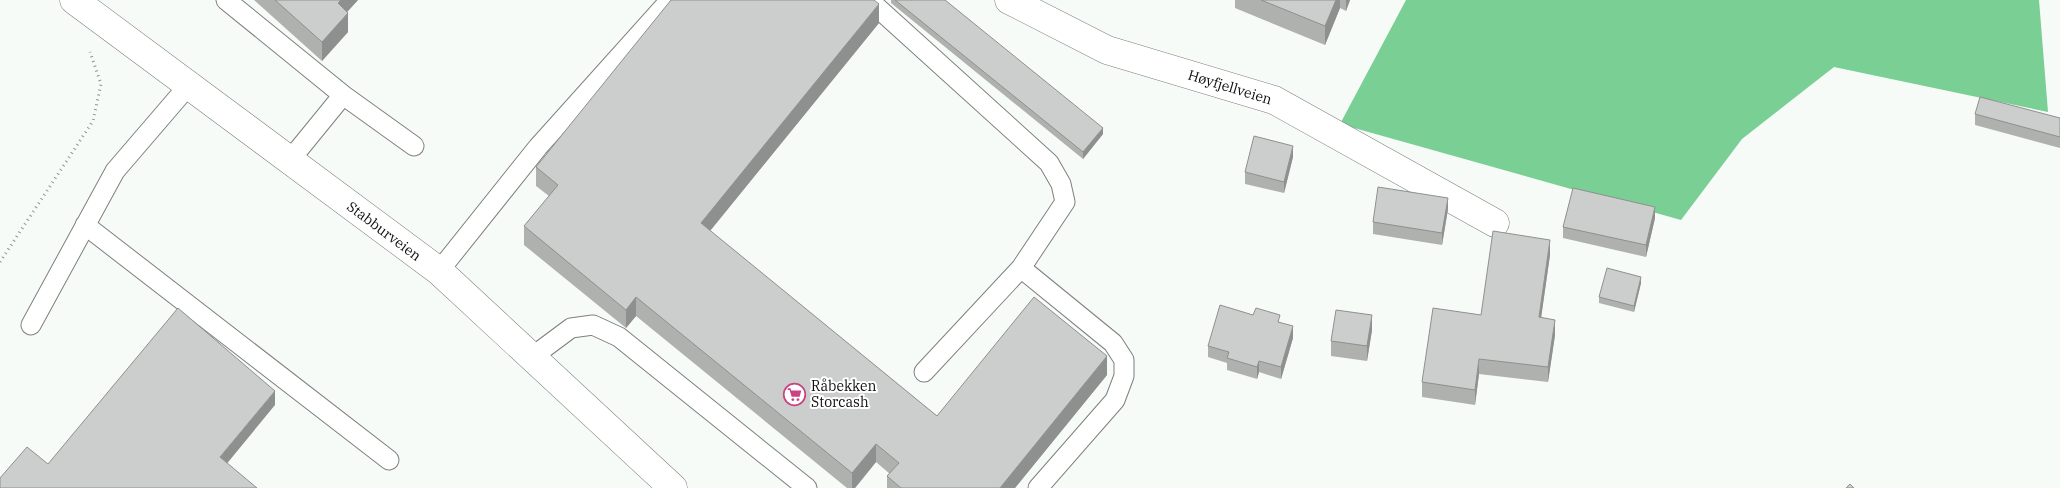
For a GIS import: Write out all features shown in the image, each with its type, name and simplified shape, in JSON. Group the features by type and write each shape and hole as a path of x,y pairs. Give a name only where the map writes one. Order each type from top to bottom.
{"street":[{"name":"Stabburveien","path":"74,0 439,271 672,488"},
{"name":"Høyfjellveien","path":"1009,0 1107,50 1274,100 1495,223"}],"lane":[{"path":"226,0 343,95 414,146"},
{"path":"439,271 538,147 670,0"},
{"path":"869,0 1049,163 1062,184 1065,202 1020,268 924,372"},
{"path":"31,325 114,171 188,86"},
{"path":"290,160 343,95"},
{"path":"85,225 389,460"},
{"path":"1020,268 1113,343 1124,360 1124,376 1115,400 1038,488"},
{"path":"532,357 571,328 594,325 619,337 807,488"}],"path":[{"path":"0,262 92,121 101,84 86,39 96,16"}],"green space":[{"path":"1406,0 2039,0 2048,112 1834,67 1742,139 1681,220 1340,124"}],"building":[{"path":"275,0 341,0 338,3 348,13 322,42"},
{"path":"671,0 874,0 879,4 701,223 937,416 1034,297 1107,356 1000,488 901,488 887,476 899,463 876,444 852,473 636,297 626,310 524,226 558,185 536,167"},
{"path":"895,0 945,0 1103,128 1083,152"},
{"path":"1261,0 1336,0 1325,26"},
{"path":"1980,97 2060,118 2060,137 1975,114"},
{"path":"1254,136 1293,146 1284,182 1245,172"},
{"path":"1378,187 1448,198 1442,233 1373,222"},
{"path":"1573,188 1655,207 1646,245 1563,227"},
{"path":"1493,231 1550,240 1539,317 1555,320 1548,367 1479,359 1475,390 1422,382 1433,308 1481,315"},
{"path":"1607,268 1641,277 1634,306 1599,297"},
{"path":"1220,305 1253,315 1256,308 1280,315 1278,322 1293,326 1281,367 1259,361 1257,367 1227,358 1229,352 1208,346"},
{"path":"178,308 275,391 220,457 257,488 0,488 0,478 27,447 48,464"},
{"path":"1336,310 1372,315 1367,346 1331,341"},
{"path":"1850,484 1854,488 1846,488"}],"place":[{"name":"Råbekken Storcash","path":"795,394"}]}
